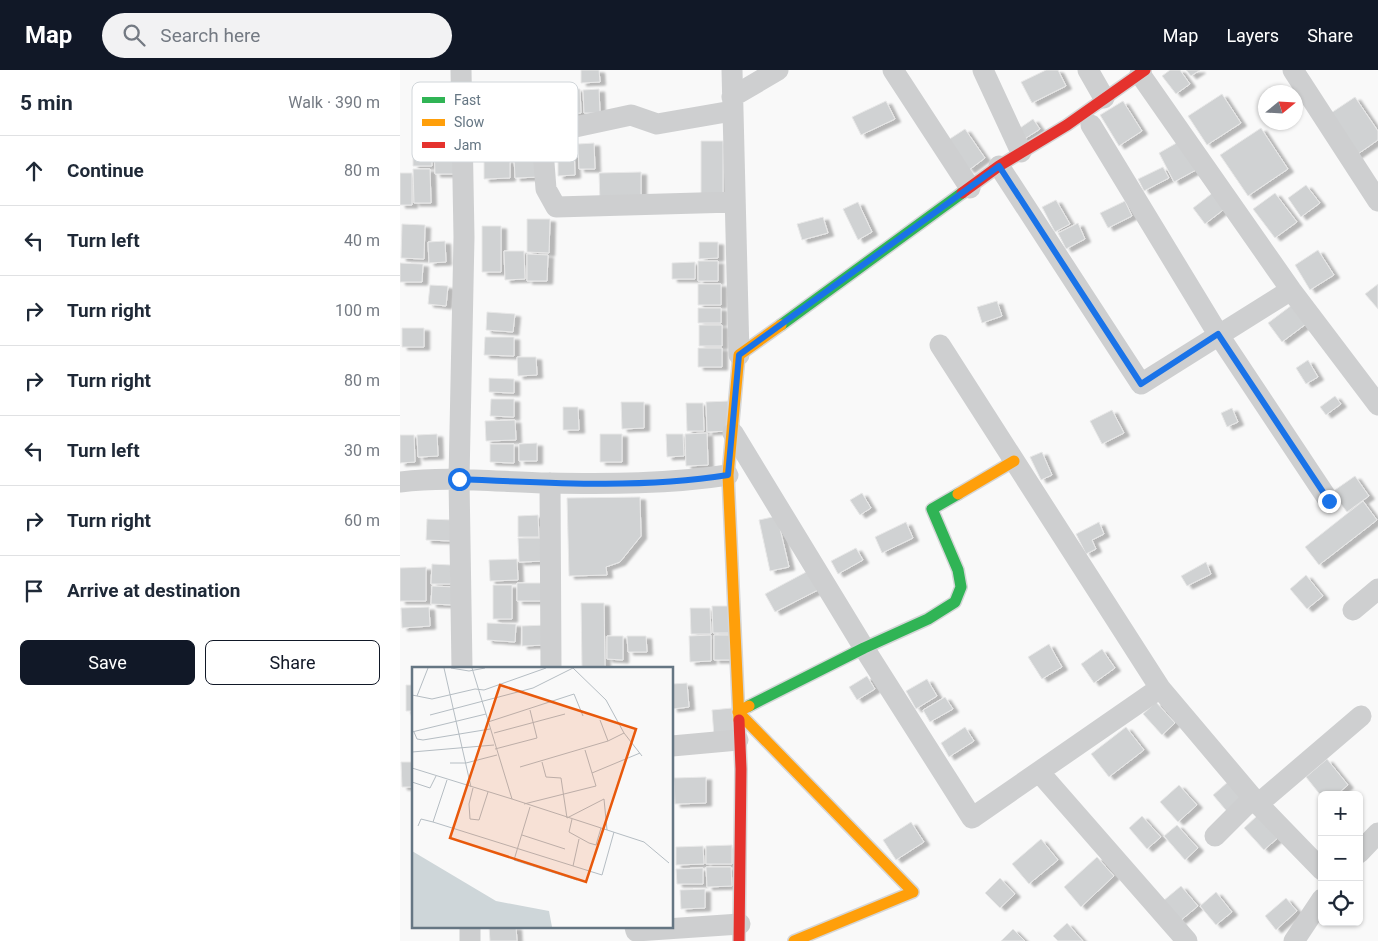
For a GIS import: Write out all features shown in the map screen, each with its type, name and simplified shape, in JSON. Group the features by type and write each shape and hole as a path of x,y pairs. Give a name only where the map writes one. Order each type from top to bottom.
{"street":[{"path":"635,928 636,931 740,933 741,769 738,740 728,475 739,355 732,70"},
{"path":"578,126 631,115 657,124 732,104 778,70"},
{"path":"893,70 970,188"},
{"path":"984,70 1021,152"},
{"path":"1088,70 1104,98"},
{"path":"1293,70 1378,201"},
{"path":"739,355 999,166 1067,124 1143,72 1291,290 1378,404"},
{"path":"1091,125 1218,334 1329,501"},
{"path":"462,667 459,479 464,237 463,162"},
{"path":"544,162 546,189 556,207 734,202"},
{"path":"999,166 1141,384 1291,290"},
{"path":"940,344 1160,688 1256,801 1318,866"},
{"path":"733,433 864,648 972,818 1040,773 1160,688"},
{"path":"738,712 864,648 928,620 955,602 961,587 958,570 932,509 1014,461"},
{"path":"400,482 459,479 550,483 692,481 728,475"},
{"path":"550,483 551,667"},
{"path":"1353,610 1378,589"},
{"path":"738,712 913,892 794,941"},
{"path":"1215,836 1361,716"},
{"path":"674,746 738,740"},
{"path":"1040,773 1187,941"},
{"path":"1363,849 1378,833"},
{"path":"1294,941 1318,905"},
{"path":"470,928 470,941"}],"building":[{"path":"581,70 599,70 600,82 581,83"},
{"path":"1046,70 1058,70 1066,86 1032,103 1021,82"},
{"path":"1170,70 1180,70 1190,84 1176,94 1162,76"},
{"path":"1186,70 1200,70 1191,76"},
{"path":"578,89 580,89 581,113 578,113"},
{"path":"599,89 600,113 584,113 583,90"},
{"path":"1222,94 1241,123 1207,145 1188,116"},
{"path":"1355,97 1378,131 1378,140 1355,156 1328,115"},
{"path":"886,101 895,119 861,135 852,117"},
{"path":"1123,101 1142,131 1119,146 1100,115"},
{"path":"1033,119 1040,129 1023,140 1017,130"},
{"path":"965,129 985,158 969,170 948,140"},
{"path":"1258,130 1262,130 1288,169 1248,196 1220,155"},
{"path":"701,141 723,141 723,195 701,195"},
{"path":"1180,141 1196,170 1174,182 1159,153"},
{"path":"594,143 595,169 579,169 578,144"},
{"path":"413,162 432,162 432,166 413,166"},
{"path":"435,162 455,162 455,174 435,174"},
{"path":"484,162 510,162 510,178 484,179"},
{"path":"514,162 538,162 539,177 515,178"},
{"path":"558,162 575,162 575,175 558,176"},
{"path":"1163,167 1169,178 1144,191 1138,179"},
{"path":"413,169 430,169 431,203 414,203"},
{"path":"641,172 641,202 600,203 599,173"},
{"path":"400,173 412,173 412,205 400,205"},
{"path":"1306,185 1320,203 1301,217 1288,198"},
{"path":"1215,191 1227,207 1205,224 1193,208"},
{"path":"1275,193 1297,222 1275,238 1253,209"},
{"path":"1056,200 1070,224 1055,232 1042,207"},
{"path":"1125,201 1132,216 1108,228 1100,213"},
{"path":"858,202 872,232 858,240 843,209"},
{"path":"823,217 828,233 802,240 797,224"},
{"path":"527,219 550,219 549,253 527,252"},
{"path":"1078,223 1085,239 1066,249 1058,233"},
{"path":"402,224 425,225 424,259 401,258"},
{"path":"482,226 501,226 501,272 482,272"},
{"path":"445,241 446,262 429,263 428,242"},
{"path":"699,242 718,242 718,258 699,259"},
{"path":"1318,250 1334,275 1310,290 1295,265"},
{"path":"504,251 524,251 525,279 505,280"},
{"path":"527,254 548,255 547,281 527,281"},
{"path":"698,261 718,261 718,281 698,281"},
{"path":"695,262 695,279 672,279 672,263"},
{"path":"400,263 423,264 422,282 400,282"},
{"path":"698,284 721,284 721,305 698,305"},
{"path":"1378,284 1378,309 1365,294"},
{"path":"430,285 448,286 446,306 428,304"},
{"path":"997,301 1002,316 982,323 977,307"},
{"path":"1296,302 1310,321 1282,342 1268,323"},
{"path":"698,308 721,308 721,323 698,323"},
{"path":"487,312 515,314 513,332 486,330"},
{"path":"699,325 722,325 722,346 699,346"},
{"path":"402,328 424,328 424,347 402,347"},
{"path":"485,337 514,337 514,356 484,355"},
{"path":"698,348 722,348 722,367 698,367"},
{"path":"517,357 536,357 537,375 518,376"},
{"path":"1308,360 1318,377 1306,384 1296,368"},
{"path":"489,378 514,379 514,393 489,392"},
{"path":"1335,396 1341,404 1326,415 1320,407"},
{"path":"491,399 514,399 514,417 490,416"},
{"path":"728,401 729,431 707,432 706,402"},
{"path":"621,402 644,402 644,428 622,429"},
{"path":"686,403 703,403 704,431 687,431"},
{"path":"563,407 578,407 579,430 563,430"},
{"path":"1232,408 1238,422 1227,427 1221,413"},
{"path":"1112,410 1124,433 1102,444 1090,421"},
{"path":"515,420 516,440 486,441 485,421"},
{"path":"707,433 708,465 686,466 685,434"},
{"path":"437,434 438,456 418,457 417,435"},
{"path":"600,434 622,434 622,462 600,462"},
{"path":"666,434 683,434 684,456 667,457"},
{"path":"400,435 414,435 415,462 400,463"},
{"path":"537,443 537,461 519,461 519,444"},
{"path":"490,444 514,444 514,463 490,462"},
{"path":"1042,452 1052,475 1041,480 1030,457"},
{"path":"1355,476 1369,496 1347,512 1332,492"},
{"path":"862,493 871,508 860,515 850,500"},
{"path":"640,497 641,536 620,562 606,567 607,575 569,576 567,498"},
{"path":"1363,501 1377,520 1319,565 1305,547"},
{"path":"538,515 539,537 518,537 518,516"},
{"path":"777,516 789,567 770,571 759,520"},
{"path":"427,519 454,520 454,541 426,540"},
{"path":"906,522 913,538 882,553 875,537"},
{"path":"1099,522 1104,534 1092,540 1096,549 1086,554 1076,534"},
{"path":"518,538 545,538 546,561 519,562"},
{"path":"856,548 863,560 838,574 831,561"},
{"path":"517,559 518,580 490,581 489,560"},
{"path":"1206,562 1211,574 1187,586 1181,576"},
{"path":"432,564 451,565 451,584 431,584"},
{"path":"426,567 426,601 400,601 400,568"},
{"path":"808,571 818,590 775,612 765,594"},
{"path":"1306,575 1323,596 1307,609 1290,589"},
{"path":"517,583 542,583 542,601 517,601"},
{"path":"493,585 512,585 512,619 493,619"},
{"path":"432,586 455,587 455,605 431,604"},
{"path":"581,603 604,603 605,667 582,667"},
{"path":"712,606 730,606 731,633 713,633"},
{"path":"429,607 430,626 402,628 401,608"},
{"path":"690,608 710,608 711,634 691,634"},
{"path":"487,623 516,624 515,642 487,640"},
{"path":"546,625 546,645 522,646 522,626"},
{"path":"711,635 711,661 690,662 689,636"},
{"path":"714,635 731,635 732,660 714,660"},
{"path":"607,636 623,636 623,660 607,659"},
{"path":"627,636 646,636 647,652 628,652"},
{"path":"1049,644 1062,667 1042,679 1028,657"},
{"path":"1102,649 1115,668 1094,683 1081,664"},
{"path":"867,676 875,689 857,700 849,687"},
{"path":"927,679 937,696 916,709 906,691"},
{"path":"687,683 689,707 674,709 674,684"},
{"path":"406,685 412,685 412,711 406,711"},
{"path":"945,697 953,709 930,722 923,710"},
{"path":"1156,702 1175,723 1162,735 1143,714"},
{"path":"732,708 734,736 714,737 712,710"},
{"path":"965,727 974,741 949,757 941,743"},
{"path":"1126,727 1144,750 1109,777 1091,754"},
{"path":"1327,759 1348,785 1341,791 1318,792 1306,777"},
{"path":"401,762 412,762 412,787 402,787"},
{"path":"706,777 706,803 675,804 674,778"},
{"path":"1229,781 1246,800 1230,815 1213,795"},
{"path":"1179,785 1197,805 1178,822 1160,802"},
{"path":"1258,815 1279,837 1264,850 1244,828"},
{"path":"1142,816 1161,837 1147,849 1129,828"},
{"path":"911,822 924,842 896,860 883,840"},
{"path":"1177,825 1198,848 1185,860 1164,836"},
{"path":"1041,839 1058,860 1029,884 1012,864"},
{"path":"732,845 732,864 706,864 706,846"},
{"path":"703,846 704,864 676,865 676,847"},
{"path":"1097,857 1114,876 1081,907 1064,887"},
{"path":"706,867 731,867 732,886 707,887"},
{"path":"703,868 703,884 677,884 676,869"},
{"path":"1000,878 1015,894 1000,908 985,893"},
{"path":"1181,886 1198,906 1180,921 1163,901"},
{"path":"705,889 705,908 681,909 680,890"},
{"path":"1216,892 1232,912 1216,925 1200,906"},
{"path":"1286,898 1297,911 1276,930 1265,916"},
{"path":"1067,923 1083,941 1058,941 1053,936"},
{"path":"489,928 516,928 517,941 490,941"},
{"path":"1013,929 1025,941 1001,941"}],"traffic: fast":[{"path":"781,325 962,193"},
{"path":"749,706 864,648 928,619 955,602 961,587 958,570 932,509 958,494"}],"traffic: slow":[{"path":"739,720 728,475 739,355 781,325"},
{"path":"958,494 1014,461"},
{"path":"749,706 738,712 913,892 794,941"}],"traffic: jam":[{"path":"962,193 999,166 1067,125 1145,70"},
{"path":"739,720 741,769 739,941"}],"route":[{"path":"459,479 550,483 692,481 728,475 739,355 999,166 1141,384 1218,334 1329,501"}]}
